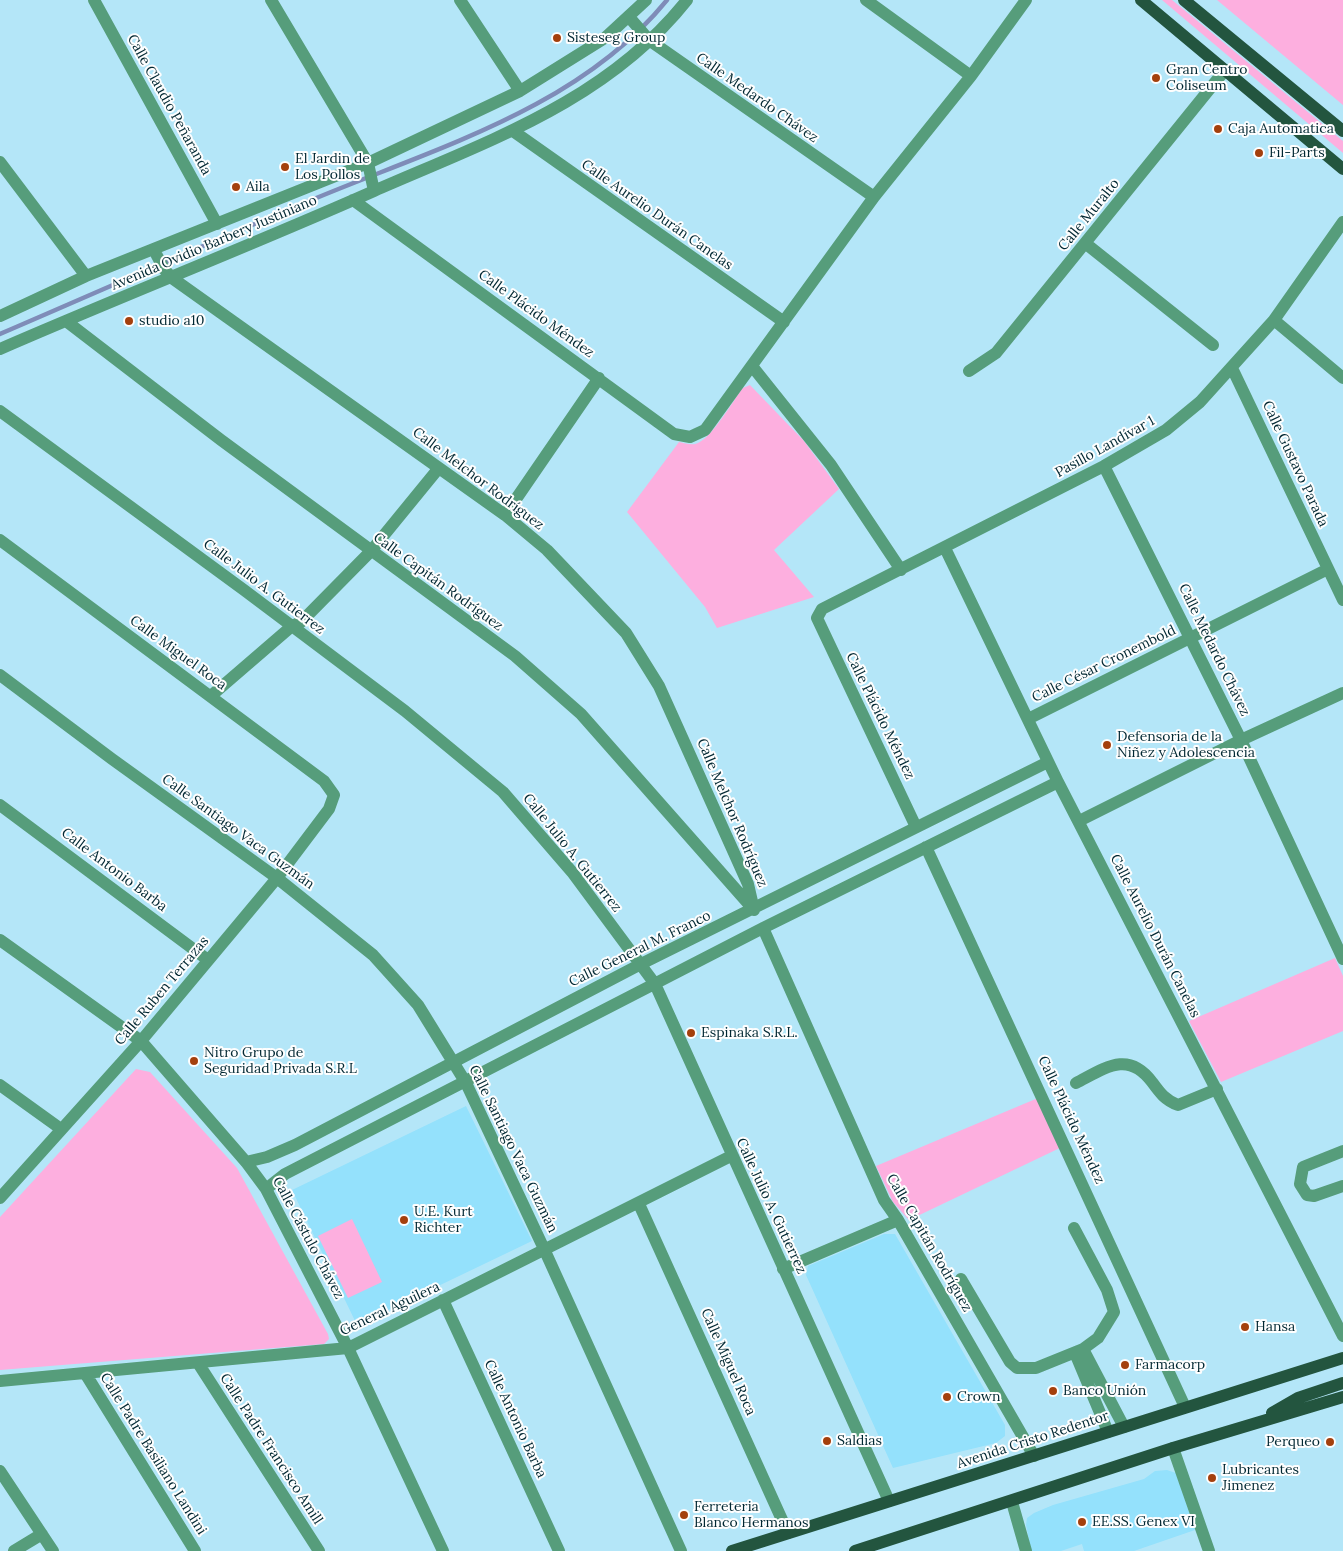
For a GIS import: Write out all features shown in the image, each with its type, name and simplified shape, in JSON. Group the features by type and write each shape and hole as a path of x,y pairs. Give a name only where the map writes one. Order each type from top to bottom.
{"main road":[{"path":"1141,0 1343,170"},
{"path":"1184,0 1343,131"},
{"name":"Avenida Cristo Redentor","path":"732,1551 1343,1358"},
{"path":"1252,1424 1298,1398 1343,1383"},
{"path":"864,1550 1173,1448 1343,1397"}],"street":[{"name":"Calle Claudio Peñaranda","path":"94,0 217,224"},
{"path":"271,0 371,176"},
{"path":"460,0 520,91"},
{"name":"Avenida Ovidio Barbery Justiniano","path":"0,349 66,321 162,264 217,224 513,131 557,109 605,78 639,29 646,0"},
{"name":"Avenida Ovidio Barbery Justiniano","path":"0,316 86,276 162,264 353,200 371,176 520,91 605,38 670,21 687,0"},
{"path":"866,0 971,76"},
{"path":"901,570 830,465 752,366 874,197 971,76 1026,0"},
{"name":"Calle Medardo Chávez","path":"639,29 874,197"},
{"name":"Calle Muralto","path":"970,371 996,353 1225,70"},
{"name":"Calle Aurelio Durán Canelas","path":"513,131 784,322"},
{"path":"0,162 86,276"},
{"name":"Calle Plácido Méndez","path":"353,200 674,434 690,437 704,430 752,366"},
{"name":"Pasillo Landívar 1","path":"817,618 822,609 1104,466 1166,430 1200,402 1274,320 1343,222"},
{"path":"1085,243 1213,345"},
{"name":"Calle Melchor Rodríguez","path":"162,264 382,426 438,470 505,515 547,550 626,633 660,686 683,734 748,884 754,910"},
{"path":"1274,320 1343,378"},
{"name":"Calle Capitán Rodríguez","path":"66,321 371,551 515,656 581,714 754,910"},
{"name":"Calle Gustavo Parada","path":"1232,368 1343,600"},
{"path":"505,515 599,378"},
{"name":"Calle Julio A. Gutierrez","path":"0,411 405,711 504,792 572,872 655,984 731,1156 889,1501"},
{"name":"Calle Medardo Chávez","path":"1104,466 1241,740 1343,959"},
{"path":"212,695 292,626 301,622 371,551 438,470"},
{"name":"Calle Miguel Roca","path":"0,540 212,695 324,781 334,795"},
{"name":"Calle Aurelio Durán Canelas","path":"945,548 1058,782 1343,1336"},
{"name":"Calle César Cronembold","path":"1028,719 1328,568"},
{"name":"Calle Plácido Méndez","path":"817,618 916,826"},
{"name":"Calle Santiago Vaca Guzmán","path":"0,675 112,759 277,878 373,954 418,1005 466,1083 545,1251 681,1551"},
{"path":"1079,820 1241,740 1343,693"},
{"name":"Calle General M. Franco","path":"246,1162 267,1157 295,1145 452,1061 641,964 754,910 916,826 992,791 1048,762"},
{"path":"266,1188 285,1174 466,1083 764,928 1058,782"},
{"path":"992,791 1001,810"},
{"name":"Calle Ruben Terrazas","path":"0,1198 141,1041 277,878 329,809 334,795"},
{"name":"Calle Antonio Barba","path":"0,805 208,960"},
{"name":"Calle Plácido Méndez","path":"926,847 1186,1408"},
{"name":"Calle Capitán Rodríguez","path":"764,928 884,1200 898,1220 1034,1456"},
{"name":"Calle Cástulo Chávez","path":"0,940 141,1041 246,1162 266,1188 348,1348 443,1551"},
{"path":"1076,1083 1109,1066 1123,1063 1131,1064 1145,1074 1163,1097 1178,1105 1217,1089"},
{"path":"0,1085 61,1129"},
{"path":"1343,1152 1303,1168 1300,1184 1306,1194 1314,1196 1343,1186"},
{"name":"General Aguilera","path":"0,1381 348,1348 639,1204 731,1156"},
{"name":"Calle Miguel Roca","path":"639,1204 788,1533"},
{"path":"783,1268 898,1220"},
{"path":"961,1279 1010,1362 1017,1368 1036,1368 1079,1351 1098,1338 1114,1312 1108,1290 1074,1228"},
{"name":"Calle Antonio Barba","path":"444,1300 559,1551"},
{"path":"1079,1351 1124,1427"},
{"path":"1079,1351 1108,1432"},
{"name":"Calle Padre Francisco Amill","path":"198,1363 319,1551"},
{"name":"Calle Padre Basiliano Landini","path":"85,1374 195,1551"},
{"path":"1173,1448 1209,1551"},
{"path":"0,1471 53,1551"},
{"path":"1012,1502 1026,1551"},
{"path":"14,1551 42,1534"}],"shaded area":[{"path":"1162,0 1172,0 1343,141 1343,153"},
{"path":"1217,0 1343,0 1343,105"},
{"path":"750,385 804,441 839,489 774,550 814,597 717,628 705,607 627,512 679,442 693,444 704,439 716,426 743,388"},
{"path":"1335,958 1343,976 1343,1031 1221,1082 1189,1021"},
{"path":"136,1069 150,1072 237,1168 328,1334 329,1339 324,1344 0,1370 0,1217"},
{"path":"1038,1098 1062,1147 909,1220 893,1202 876,1166"},
{"path":"466,1106 532,1241 357,1325 292,1190"},
{"path":"352,1219 382,1282 348,1298 318,1236"},
{"path":"884,1234 895,1234 1005,1425 1005,1436 996,1443 893,1468 806,1275 808,1266"},
{"path":"1167,1470 1176,1473 1195,1530 1134,1551 1084,1551 1082,1544 1061,1551 1031,1551 1026,1525 1027,1518 1034,1513 1053,1505 1144,1479 1155,1471"}],"waterway":[{"path":"0,334 264,220 449,145 498,123 545,99 590,71 631,38 667,0"}],"place":[{"name":"Sisteseg Group","path":"557,38"},
{"name":"Gran Centro Coliseum","path":"1156,78"},
{"name":"Caja Automatica","path":"1218,129"},
{"name":"Fil-Parts","path":"1259,153"},
{"name":"El Jardin de Los Pollos","path":"285,167"},
{"name":"Aila","path":"236,187"},
{"name":"studio a10","path":"129,321"},
{"name":"Defensoria de la Niñez y Adolescencia","path":"1107,745"},
{"name":"Espinaka S.R.L.","path":"691,1033"},
{"name":"Nitro Grupo de Seguridad Privada S.R.L","path":"194,1061"},
{"name":"U.E. Kurt Richter","path":"404,1220"},
{"name":"Hansa","path":"1245,1327"},
{"name":"Farmacorp","path":"1125,1365"},
{"name":"Banco Unión","path":"1053,1391"},
{"name":"Crown","path":"947,1397"},
{"name":"Saldias","path":"827,1441"},
{"name":"Perqueo","path":"1330,1442"},
{"name":"Lubricantes Jimenez","path":"1212,1478"},
{"name":"Ferreteria Blanco Hermanos","path":"684,1515"},
{"name":"EE.SS. Genex VI","path":"1082,1522"}]}
